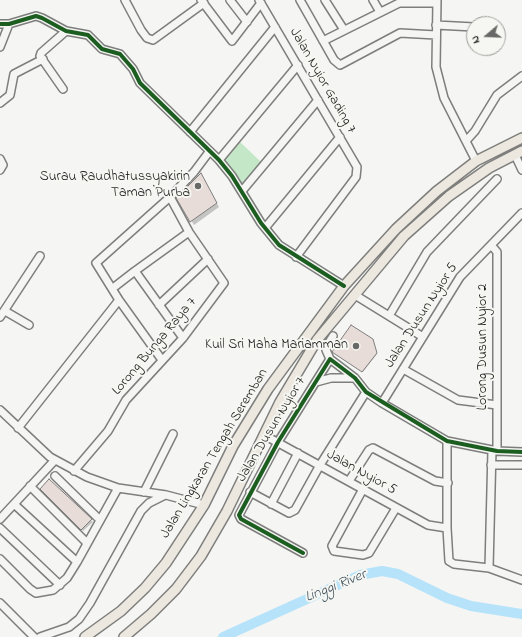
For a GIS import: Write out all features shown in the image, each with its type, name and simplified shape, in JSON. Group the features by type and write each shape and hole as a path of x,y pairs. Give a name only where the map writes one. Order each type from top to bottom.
{"main road":[{"name":"Jalan Lingkaran Tengah Seremban","path":"86,637 121,611 145,588 166,563 204,505 233,446 268,389 344,286 396,229 437,191 476,161 522,138"},
{"name":"Jalan Lingkaran Tengah Seremban","path":"124,637 151,614 176,589 201,556 227,511 280,402 317,340 404,236 449,196 489,168 518,153"}],"street":[{"path":"230,0 247,22"},
{"path":"300,0 334,60 340,65 400,33 436,35"},
{"path":"325,0 344,30"},
{"path":"373,0 380,12"},
{"path":"127,1 141,30 147,38 153,40 202,2 232,41 260,2"},
{"path":"323,41 380,12 392,3 437,1 436,66 443,92 476,161"},
{"name":"Jalan Nyior Gading 7","path":"260,2 340,137 356,167 357,173 356,177 296,257"},
{"path":"0,24 9,24 36,16 66,31 88,35 102,49 120,54 133,69 140,84 219,160 242,191 265,228 279,245 344,286"},
{"path":"0,47 9,24"},
{"path":"436,25 466,27"},
{"path":"190,132 275,27"},
{"path":"63,89 43,60 41,53 66,31"},
{"path":"0,103 10,95 14,74 43,60"},
{"path":"219,160 298,65"},
{"path":"466,141 475,131 497,94 522,76"},
{"path":"242,191 318,100"},
{"path":"265,228 340,137"},
{"path":"162,360 119,300 113,288 96,263 170,197 194,172 209,152"},
{"path":"518,153 522,170"},
{"path":"0,159 3,165 0,170"},
{"path":"389,316 427,252 496,179"},
{"name":"Lorong Bunga Raya 7","path":"74,471 108,431 126,400 183,338 224,283 189,232 170,197"},
{"name":"Jalan Dusun Nyior 5","path":"382,403 460,277 522,213"},
{"path":"113,288 135,270 189,232"},
{"name":"Lorong Dusun Nyior 2","path":"489,568 492,465 495,451 497,405 497,252 491,246"},
{"path":"29,325 2,314 40,256"},
{"path":"160,305 208,259"},
{"path":"135,270 183,338"},
{"path":"355,295 423,337"},
{"path":"18,428 119,300"},
{"path":"333,336 326,350 330,360 355,378 366,392 382,403 448,441 495,451 522,452"},
{"name":"Jalan Dusun Nyior 7","path":"303,553 241,519 240,515 250,492 278,442 330,360"},
{"path":"403,369 458,400 497,405"},
{"path":"316,382 331,378 355,378"},
{"path":"250,492 289,513 295,510 320,466 366,392"},
{"path":"0,410 54,461 74,471 118,488 166,495 204,505"},
{"path":"144,492 173,434"},
{"name":"Jalan Nyior 5","path":"264,434 428,525 447,528"},
{"path":"448,441 448,556 454,564 489,568 522,580"},
{"path":"349,481 369,450 373,448 435,481 448,483"},
{"path":"272,504 298,453"},
{"path":"0,519 54,461"},
{"path":"492,465 522,465"},
{"path":"55,476 100,520"},
{"path":"30,486 87,543"},
{"path":"0,559 30,589 36,593 48,592 60,585 77,562 118,488"},
{"path":"363,489 332,546 336,552 363,556 369,553 396,508"},
{"path":"40,637 69,627 79,619 90,603 141,511 149,503 166,495"},
{"path":"14,504 77,562"},
{"path":"0,528 60,585"},
{"path":"0,603 34,637"}],"green space":[{"path":"238,140 262,163 244,185 223,159"}],"building":[{"name":"Surau Raudhatussyakirin Taman Purba","path":"201,173 217,203 190,222 176,198"},
{"name":"Kuil Sri Maha Mariamman","path":"351,325 373,339 377,353 362,372 332,352"},
{"path":"49,479 92,519 81,530 40,489"}],"waterway":[{"name":"Linggi River","path":"223,637 360,575 382,571 398,574 447,598 471,606 522,614"}],"cycle path":[{"path":"0,24 9,24 36,16 66,31 88,35 102,49 120,54 133,69 140,83 219,160 232,176 261,223 279,245 344,286"},
{"path":"303,553 241,519 239,515 278,442 330,359 355,378 366,392 447,441 497,451 522,452"}],"place":[{"name":"Surau Raudhatussyakirin Taman Purba","path":"198,186"},
{"name":"Kuil Sri Maha Mariamman","path":"356,346"}]}
